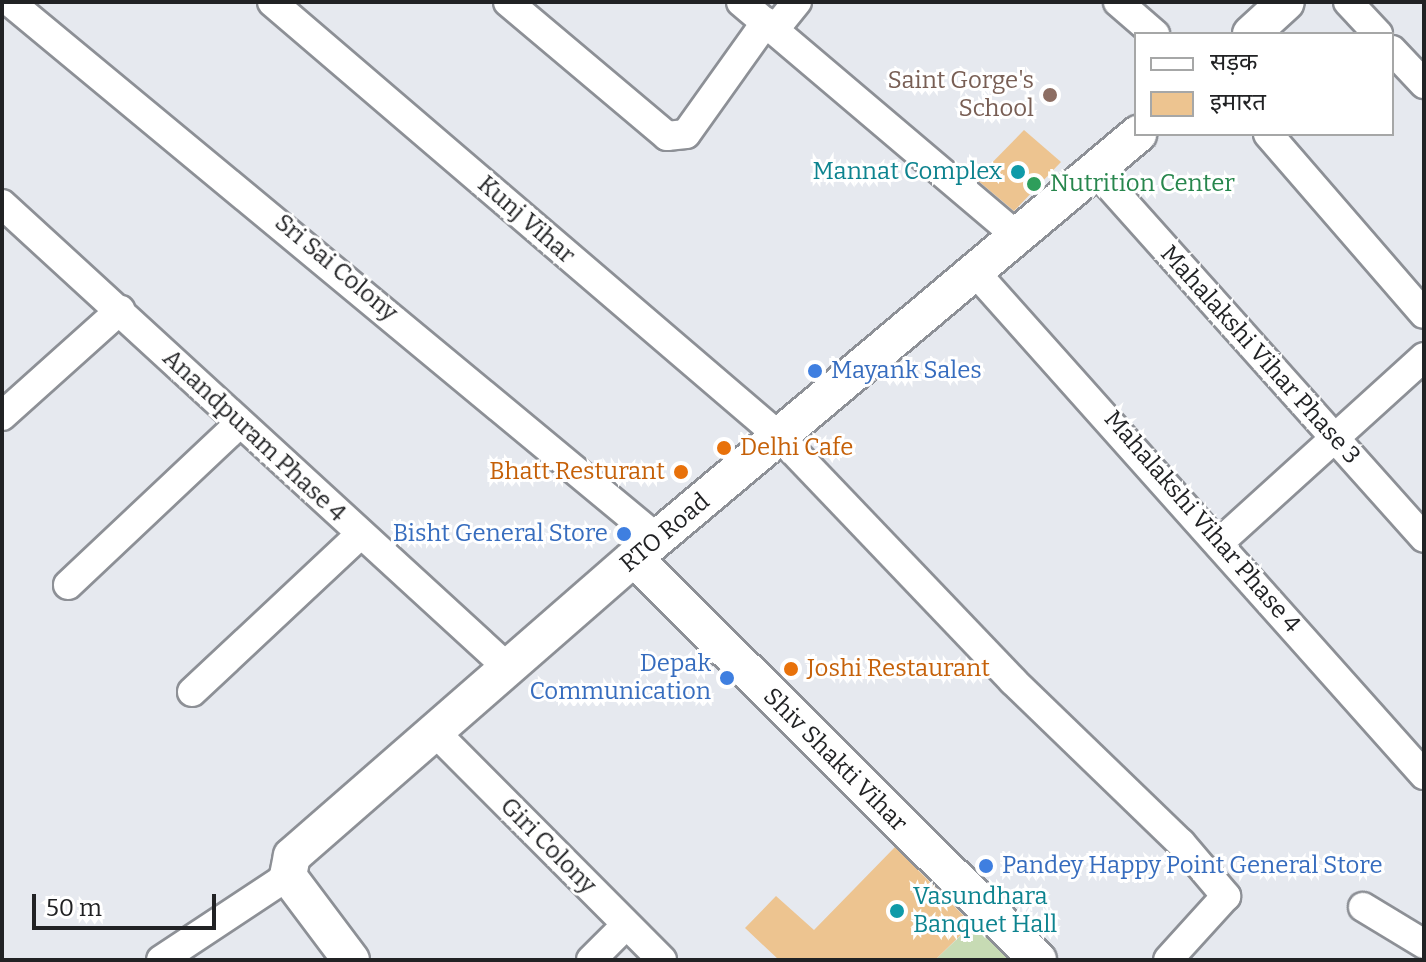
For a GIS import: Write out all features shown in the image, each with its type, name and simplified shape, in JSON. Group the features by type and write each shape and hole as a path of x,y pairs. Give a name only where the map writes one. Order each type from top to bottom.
{"street":[{"name":"Sri Sai Colony","path":"5,2 646,548"},
{"name":"Kunj Vihar","path":"272,2 780,437 1013,681 1181,843 1226,896 1168,960"},
{"path":"508,2 667,136 686,134 771,26 797,2"},
{"path":"741,2 1018,237"},
{"path":"1118,2 1153,32"},
{"path":"1253,32 1286,2"},
{"path":"1348,2 1376,32"},
{"path":"1394,52 1424,84"},
{"name":"RTO Road","path":"288,876 292,856 507,667 1136,136"},
{"path":"1270,136 1424,314"},
{"name":"Mahalakshi Vihar Phase 3","path":"1096,171 1424,538"},
{"name":"Anandpuram Phase 4","path":"2,204 507,667"},
{"name":"Mahalakshi Vihar Phase 4","path":"976,273 1424,775"},
{"path":"2,416 120,310"},
{"path":"1219,543 1424,357"},
{"path":"68,585 240,423"},
{"path":"192,692 360,535"},
{"name":"Shiv Shakti Vihar","path":"646,548 1038,960"},
{"name":"Giri Colony","path":"434,731 662,960"},
{"path":"161,960 288,876 351,960"},
{"path":"1363,907 1424,944"},
{"path":"591,960 626,925"}],"green space":[{"path":"974,923 1012,960 935,960"}],"building":[{"name":"Mannat Complex","path":"1024,130 1061,162 1014,211 976,179"},
{"name":"Vasundhara Banquet Hall","path":"895,847 972,924 935,960 779,960 745,928 776,896 814,930"}],"place":[{"name":"Saint Gorge's School","path":"1050,95"},
{"name":"Mannat Complex","path":"1018,172"},
{"name":"Nutrition Center","path":"1034,184"},
{"name":"Mayank Sales","path":"815,371"},
{"name":"Delhi Cafe","path":"724,448"},
{"name":"Bhatt Resturant","path":"681,472"},
{"name":"Bisht General Store","path":"624,534"},
{"name":"Joshi Restaurant","path":"791,669"},
{"name":"Depak Communication","path":"727,678"},
{"name":"Pandey Happy Point General Store","path":"986,866"},
{"name":"Vasundhara Banquet Hall","path":"897,911"}]}
